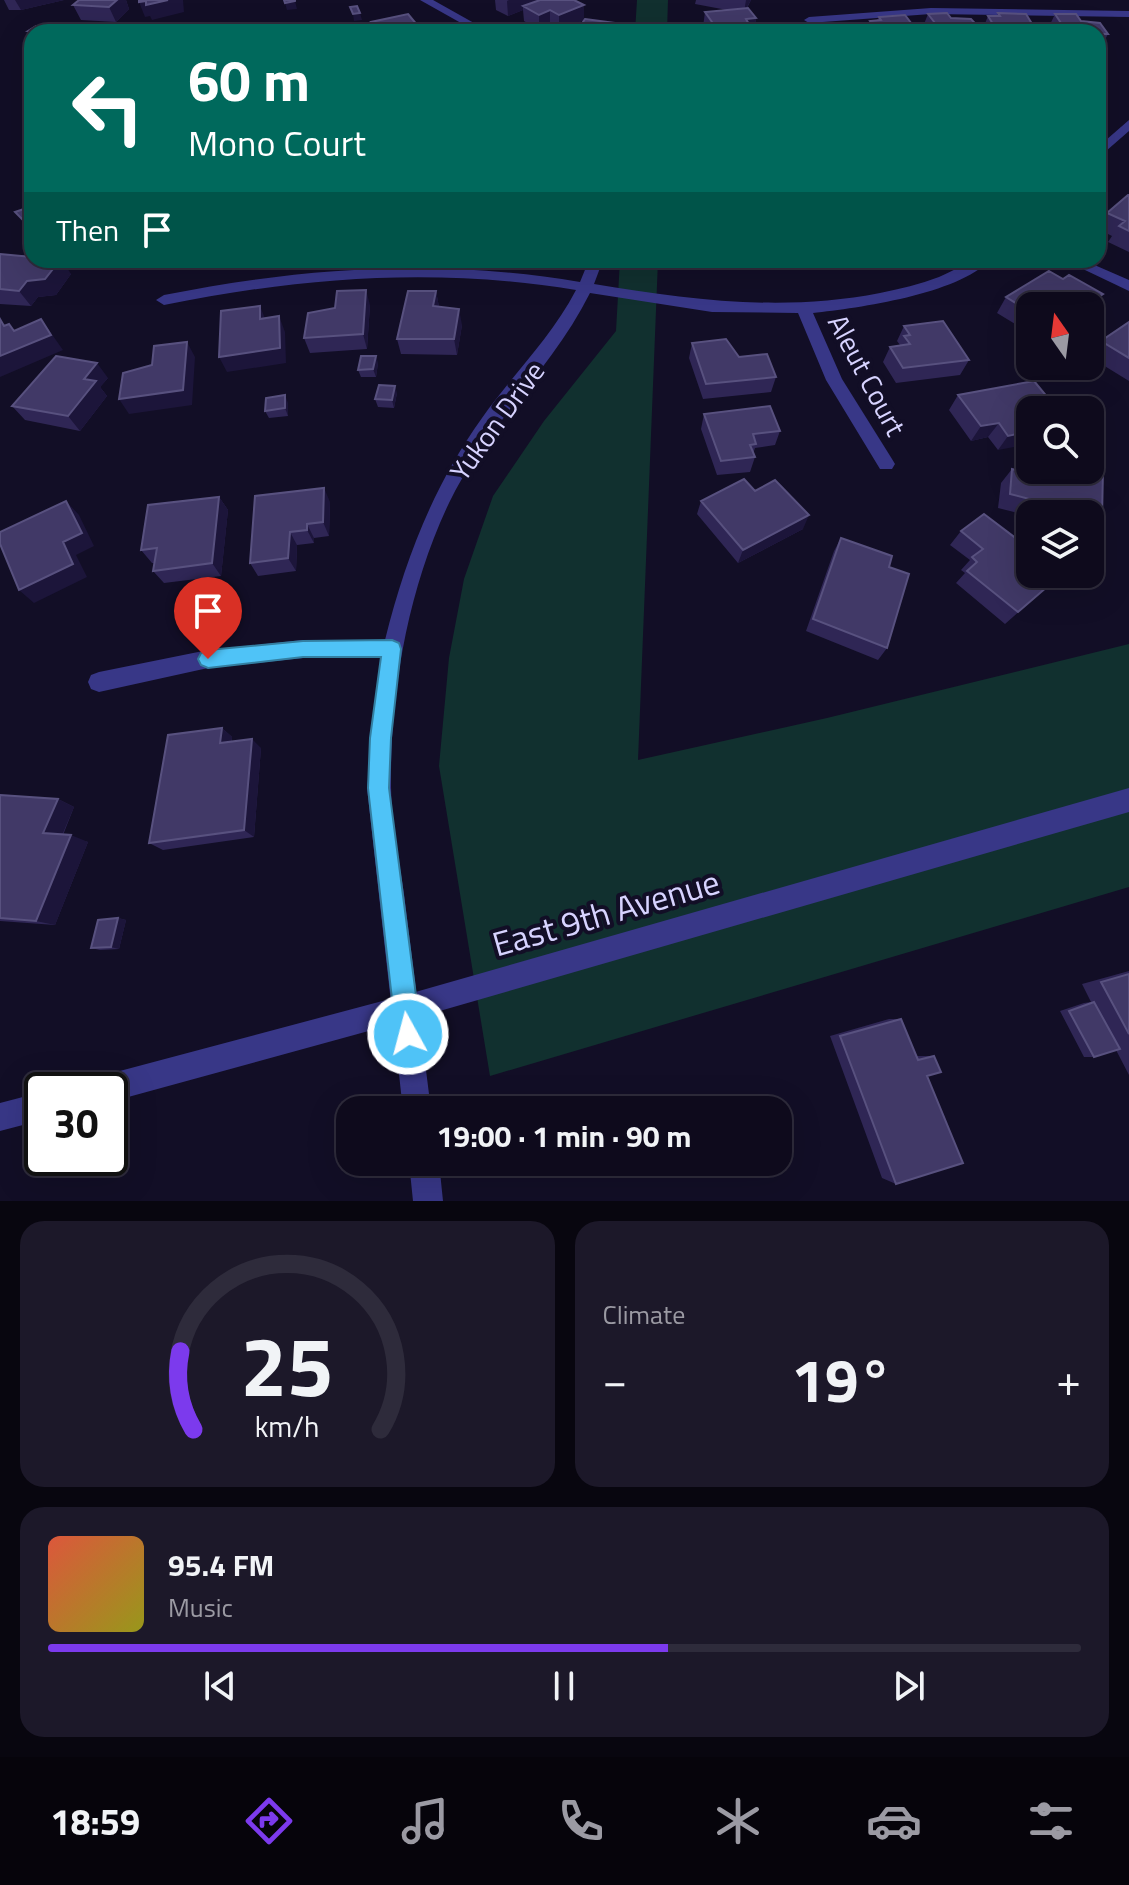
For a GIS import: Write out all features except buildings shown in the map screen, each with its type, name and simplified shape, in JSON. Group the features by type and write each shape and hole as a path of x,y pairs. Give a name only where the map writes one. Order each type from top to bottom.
{"street":[{"path":"425,0 470,24"},
{"path":"1120,0 1129,12"},
{"path":"809,20 931,11 1129,12"},
{"path":"1106,146 1129,124"},
{"name":"Yukon Drive","path":"415,1096 379,788 381,738 392,649 403,602 427,532 455,474 490,421 540,362 567,323 593,268"},
{"path":"164,300 278,279 403,270 496,274 687,304 740,309 804,309 898,295 967,268"},
{"path":"1089,268 1129,286"},
{"name":"Aleut Court","path":"804,309 834,380 886,464"},
{"path":"99,682 208,659 303,649 392,649"},
{"name":"East 9th Avenue","path":"128,1083 405,1008 1129,800"},
{"path":"0,1117 24,1111"},
{"path":"425,1176 428,1201"}],"green space":[{"path":"637,0 668,0 667,24 636,24"},
{"path":"620,268 658,268 638,760 827,718 1129,644 1129,887 490,1076 439,766 449,658 464,579 493,496 544,421 616,331"}],"route":[{"path":"208,659 303,649 392,649 381,738 379,788 408,1034"}]}
